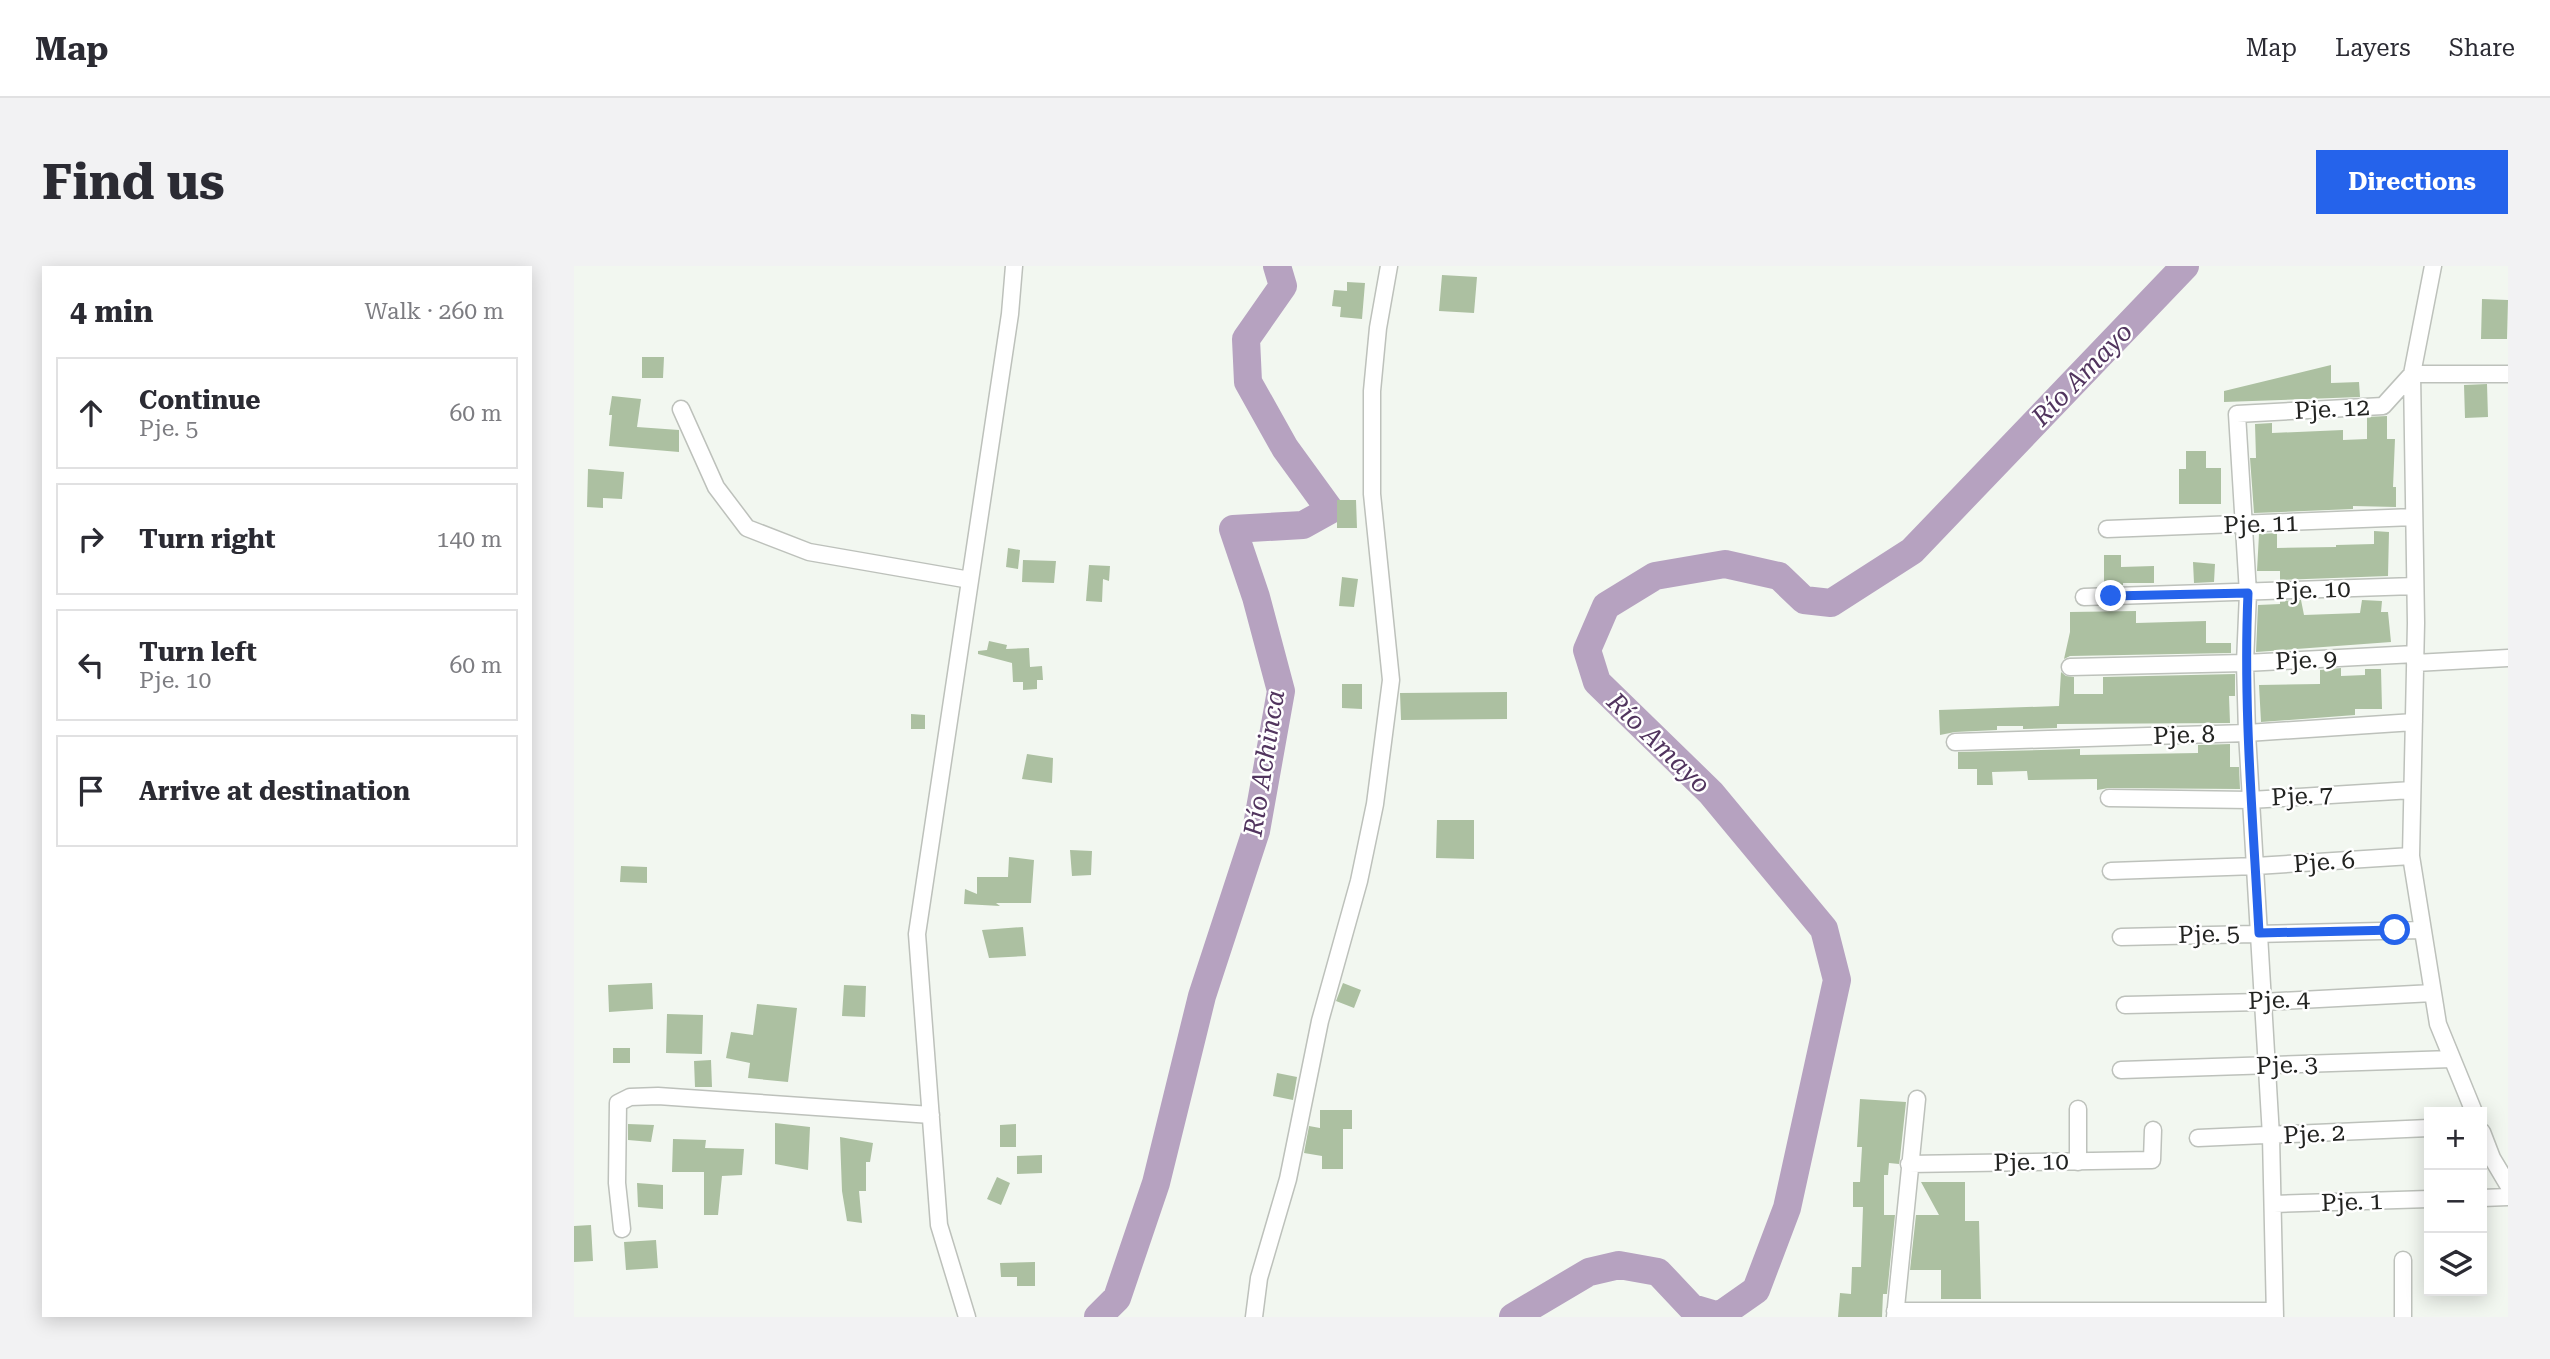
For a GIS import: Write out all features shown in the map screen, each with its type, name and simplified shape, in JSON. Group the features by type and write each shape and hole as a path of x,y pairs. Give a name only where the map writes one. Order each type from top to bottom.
{"street":[{"path":"967,1317 939,1224 917,934 1010,314 1014,266"},
{"path":"1254,1317 1259,1278 1288,1179 1320,1021 1360,881 1375,804 1391,680 1373,494 1372,391 1378,328 1389,266"},
{"path":"2433,266 2412,374 2415,658 2411,856 2438,1024 2472,1107"},
{"path":"2412,374 2508,374"},
{"name":"Pje. 12","path":"2245,525 2237,414 2382,406 2412,374"},
{"path":"681,409 716,487 747,528 809,552 970,580"},
{"name":"Pje. 11","path":"2107,529 2414,517"},
{"path":"1917,1099 1895,1314 2275,1314 2271,1136 2247,733 2245,663 2248,593 2245,525"},
{"name":"Pje. 10","path":"2084,597 2415,586"},
{"name":"Pje. 9","path":"2070,667 2508,658"},
{"name":"Pje. 8","path":"1955,742 2247,733 2414,722"},
{"name":"Pje. 7","path":"2109,798 2250,800 2412,790"},
{"name":"Pje. 6","path":"2111,871 2256,866 2411,856"},
{"name":"Pje. 5","path":"2121,937 2423,930"},
{"name":"Pje. 4","path":"2125,1005 2262,1002 2433,993"},
{"name":"Pje. 3","path":"2121,1070 2452,1059"},
{"path":"622,1229 617,1183 618,1103 630,1097 658,1096 931,1115"},
{"path":"2078,1109 2078,1162"},
{"name":"Pje. 2","path":"2198,1138 2424,1128"},
{"name":"Pje. 10","path":"1909,1164 2152,1160 2153,1130"},
{"path":"2487,1145 2508,1185"},
{"path":"2487,1198 2508,1197"},
{"name":"Pje. 1","path":"2274,1204 2424,1199"},
{"path":"2403,1261 2403,1317"}],"building":[{"path":"1442,275 1477,277 1474,313 1439,311"},
{"path":"1347,282 1365,283 1362,319 1340,317 1341,307 1332,306 1334,290 1347,291"},
{"path":"2482,299 2508,300 2507,339 2481,339"},
{"path":"642,357 664,357 663,378 642,378"},
{"path":"2331,365 2331,383 2359,382 2360,397 2224,402 2224,391"},
{"path":"2487,384 2488,417 2465,418 2464,385"},
{"path":"612,396 641,399 637,427 679,430 679,452 609,446"},
{"path":"2387,416 2387,439 2395,439 2393,487 2396,487 2396,507 2353,506 2353,509 2254,513 2250,458 2256,458 2255,424 2272,423 2272,433 2343,430 2343,440 2367,439 2367,417"},
{"path":"2186,451 2206,451 2206,468 2221,468 2221,504 2179,504 2179,469 2186,469"},
{"path":"588,469 624,472 622,499 603,498 603,508 587,507"},
{"path":"1337,500 1356,500 1357,528 1337,528"},
{"path":"2374,531 2389,532 2388,576 2280,580 2280,571 2257,571 2259,534 2277,533 2277,548 2336,547 2374,544"},
{"path":"1008,548 1020,550 1018,569 1006,567"},
{"path":"2104,555 2121,555 2121,567 2154,566 2154,583 2104,586"},
{"path":"1023,560 1056,561 1054,583 1022,582"},
{"path":"2193,562 2215,564 2214,582 2194,583"},
{"path":"1089,565 1110,566 1109,581 1103,579 1102,602 1086,601"},
{"path":"1342,577 1358,579 1354,607 1339,606"},
{"path":"2301,600 2304,615 2360,613 2362,600 2382,601 2381,612 2388,612 2391,642 2256,652 2258,605"},
{"path":"2136,611 2136,623 2206,621 2206,643 2231,643 2231,653 2070,656 2064,659 2070,632 2070,612"},
{"path":"989,641 1007,645 1006,649 1029,648 1030,667 1042,666 1043,680 1037,680 1037,689 1023,690 1023,682 1013,682 1012,663 978,654 978,651 987,650"},
{"path":"2341,668 2341,676 2365,675 2365,669 2381,669 2382,709 2355,709 2355,715 2261,722 2259,685 2320,684 2320,670"},
{"path":"2061,672 2074,677 2074,694 2103,694 2103,677 2235,674 2235,696 2229,696 2230,723 2057,724 2057,728 2023,729 2023,726 1997,726 1997,730 1940,735 1939,710 2059,706"},
{"path":"1342,684 1362,684 1362,709 1342,708"},
{"path":"1507,692 1507,719 1401,720 1400,693"},
{"path":"911,714 925,715 925,729 911,729"},
{"path":"2230,744 2230,767 2239,767 2240,789 2097,790 2097,779 2028,780 2027,771 1992,772 1993,785 1977,785 1977,769 1958,769 1958,752 2080,749 2080,755 2198,753 2198,745"},
{"path":"1027,754 1053,758 1052,783 1022,779"},
{"path":"1437,820 1474,820 1474,859 1436,858"},
{"path":"1070,850 1092,851 1091,875 1072,876"},
{"path":"1009,857 1034,860 1031,903 996,903 1000,906 964,904 965,889 977,894 977,877 1008,877"},
{"path":"621,866 647,867 647,883 620,882"},
{"path":"1023,927 1026,956 989,958 982,930"},
{"path":"652,983 653,1009 609,1012 608,985"},
{"path":"1343,983 1361,990 1354,1008 1336,1001"},
{"path":"844,985 866,986 865,1017 842,1016"},
{"path":"757,1004 797,1008 788,1082 748,1078 750,1063 726,1058 731,1032 753,1035"},
{"path":"667,1014 703,1015 702,1054 666,1053"},
{"path":"613,1048 630,1048 630,1063 613,1063"},
{"path":"711,1060 712,1087 695,1087 694,1061"},
{"path":"1277,1073 1297,1077 1293,1100 1273,1096"},
{"path":"1860,1099 1906,1102 1899,1164 1889,1163 1888,1175 1884,1175 1884,1215 1895,1215 1882,1317 1838,1317 1840,1293 1851,1294 1852,1267 1861,1267 1863,1207 1853,1207 1853,1182 1860,1182 1862,1147 1857,1147"},
{"path":"1320,1110 1352,1110 1352,1129 1343,1129 1343,1169 1322,1169 1322,1156 1304,1153 1309,1126 1320,1128"},
{"path":"775,1123 810,1127 808,1170 775,1164"},
{"path":"628,1124 654,1125 651,1142 628,1140"},
{"path":"1016,1124 1016,1147 1000,1147 1000,1125"},
{"path":"840,1137 873,1143 870,1162 866,1162 866,1191 859,1191 862,1223 847,1221 842,1191"},
{"path":"673,1139 706,1140 705,1148 744,1149 742,1175 722,1176 718,1215 704,1215 704,1172 672,1172"},
{"path":"1042,1155 1042,1173 1017,1174 1017,1156"},
{"path":"997,1177 1010,1183 1001,1205 987,1199"},
{"path":"1921,1182 1965,1182 1965,1221 1979,1221 1981,1299 1941,1299 1941,1270 1910,1270 1916,1215 1939,1215"},
{"path":"637,1183 663,1185 663,1209 638,1207"},
{"path":"591,1225 593,1261 574,1262 574,1226"},
{"path":"656,1240 658,1268 626,1270 624,1242"},
{"path":"1035,1262 1035,1286 1017,1286 1017,1277 1001,1277 1000,1263"}],"waterway":[{"name":"Río Achinca","path":"1098,1317 1117,1298 1156,1183 1202,996 1256,831 1281,691 1256,597 1233,529 1303,525 1330,510 1285,448 1248,382 1246,339 1283,286 1277,266"},
{"name":"Río Amayo","path":"1513,1317 1589,1272 1619,1265 1658,1272 1692,1308 1719,1316 1756,1290 1787,1208 1837,980 1824,929 1711,793 1597,682 1587,650 1606,606 1655,576 1725,564 1779,576 1804,600 1831,603 1912,551 2185,266"}],"route":[{"path":"2111,596 2248,593 2245,663 2247,733 2259,933 2395,930"}]}
